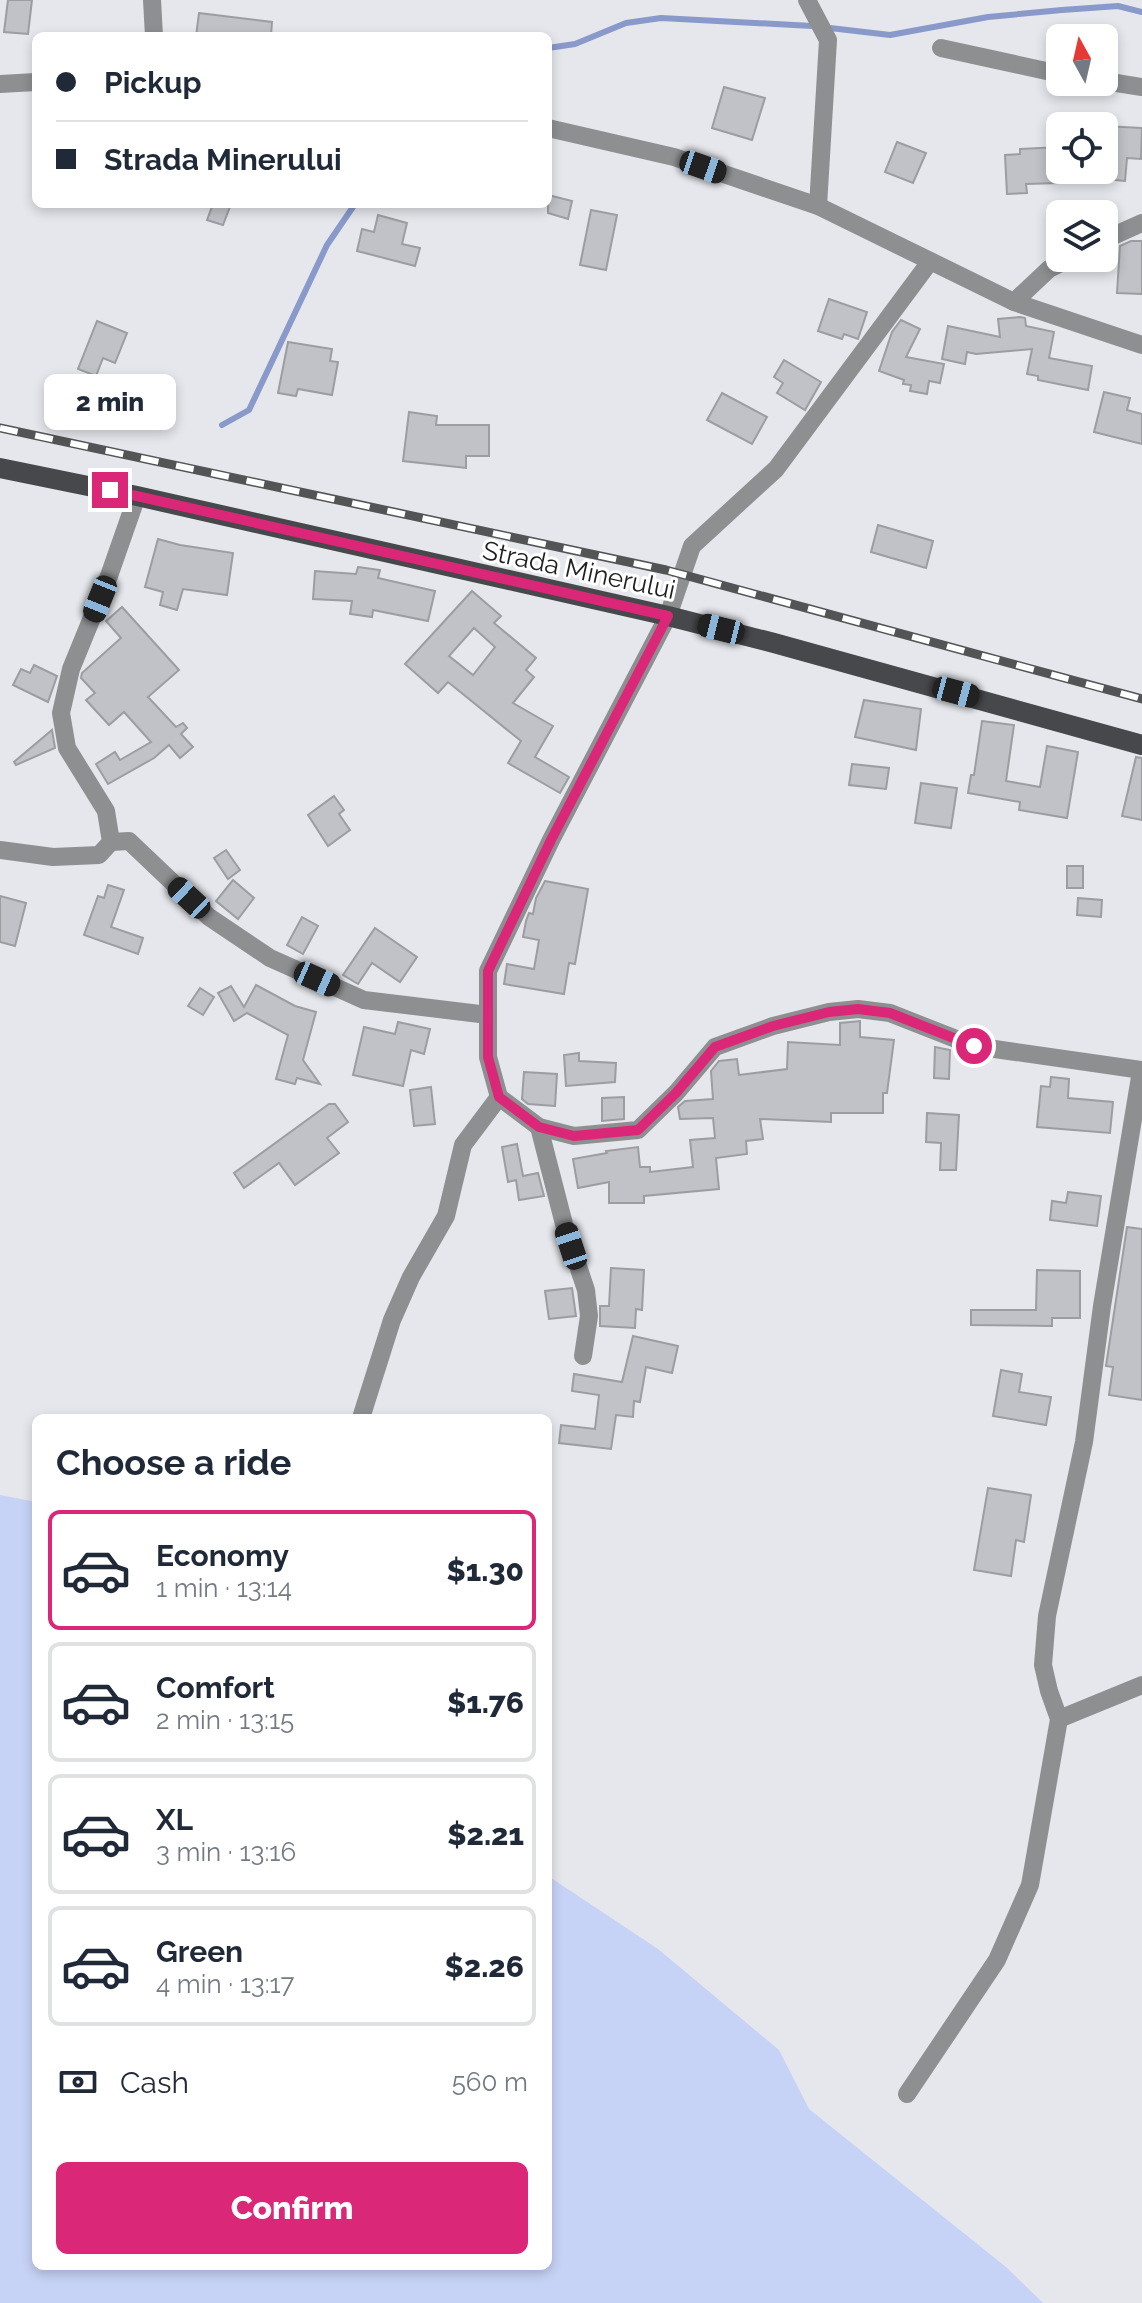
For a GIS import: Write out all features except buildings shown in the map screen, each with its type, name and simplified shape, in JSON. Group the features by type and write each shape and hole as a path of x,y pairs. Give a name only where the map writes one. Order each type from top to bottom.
{"main road":[{"name":"Strada Minerului","path":"0,468 668,616 1142,745"}],"street":[{"path":"152,0 154,32"},
{"path":"807,0 828,40 818,206"},
{"path":"941,48 1046,71"},
{"path":"0,84 32,82"},
{"path":"1118,83 1142,87"},
{"path":"552,129 674,157 818,206 1014,302 1142,345"},
{"path":"1118,234 1142,223"},
{"path":"907,2094 997,1960 1030,1885 1059,1719 1043,1665 1043,1643 1084,1442 1102,1306 1142,1070 974,1046 890,1013 858,1009 829,1012 773,1026 715,1047 676,1093 638,1130 574,1136 539,1127 499,1097 488,1057 488,971 551,840 668,616 692,546 776,469 929,263"},
{"path":"1014,302 1046,272"},
{"path":"111,842 106,811 67,748 61,713 71,669 137,496"},
{"path":"0,850 53,857 99,855 111,842 129,841 209,917 270,958 364,1000 488,1015"},
{"path":"362,1414 392,1320 411,1277 446,1216 463,1145 499,1097"},
{"path":"539,1127 564,1224 586,1290 589,1316 583,1356"},
{"path":"1059,1719 1142,1685"}],"shaded area":[{"path":"0,1495 32,1501 32,2270 552,2270 552,1879 658,1949 779,2050 809,2109 1006,2267 1043,2303 0,2303"}],"waterway":[{"path":"830,28 890,35 988,17 1062,10 1118,6 1142,12"},
{"path":"552,47 575,44 626,23 661,18 812,26"},
{"path":"222,425 249,410 327,245 352,208"}],"railway":[{"path":"0,428 666,570 1142,699"}],"route":[{"path":"110,490 668,616 551,840 488,971 488,1057 499,1097 539,1127 574,1136 638,1130 676,1093 715,1047 773,1026 829,1012 858,1009 890,1013 974,1046"}]}
